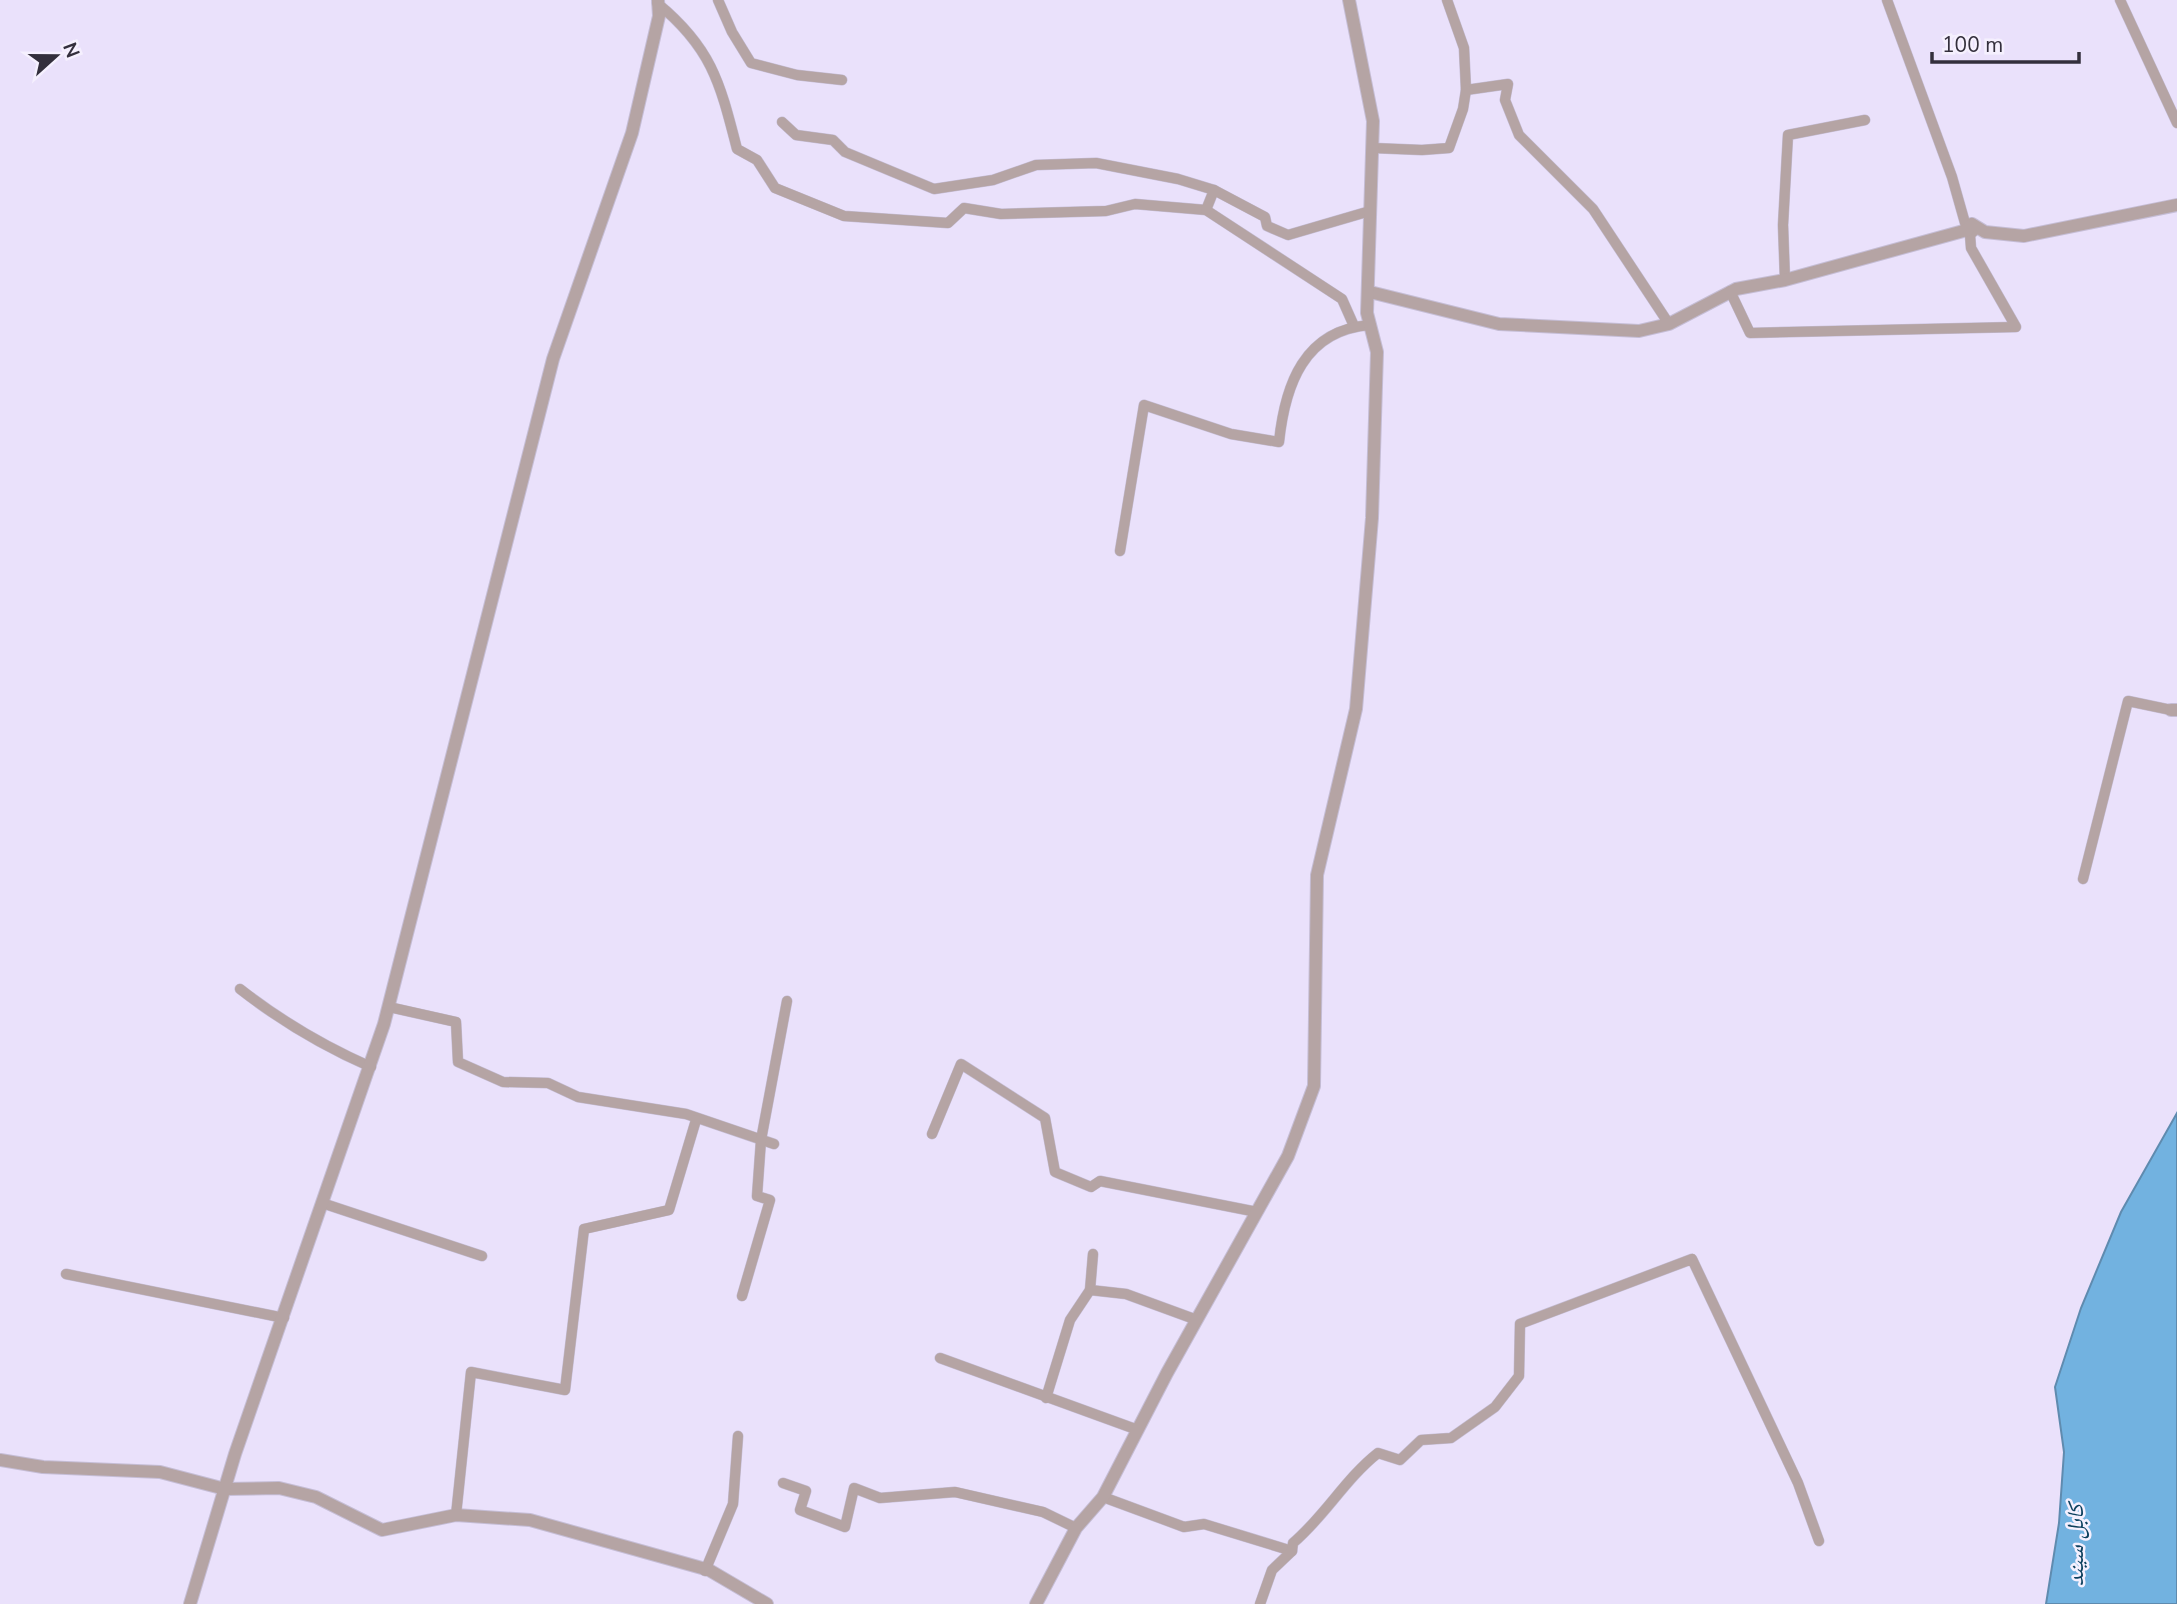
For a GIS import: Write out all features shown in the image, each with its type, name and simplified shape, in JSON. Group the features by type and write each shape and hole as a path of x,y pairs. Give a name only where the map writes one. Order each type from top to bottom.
{"street":[{"path":"718,0 732,32 751,64 797,75 842,80"},
{"path":"1036,1604 1076,1528 1103,1497 1288,1156 1314,1086 1317,875 1356,709 1373,518 1377,352 1369,319 1373,121 1349,0"},
{"path":"1373,148 1449,148 1466,90 1464,48 1447,0"},
{"path":"1887,0 1973,229"},
{"path":"2120,0 2177,123"},
{"path":"657,2 685,26 706,56 721,89 737,149 757,160 775,188 844,216 948,223 964,208 1001,214 1107,211 1136,204 1206,210 1342,299 1354,326"},
{"path":"190,1604 234,1454 371,1067 553,359 632,132 659,16 657,2"},
{"path":"1466,90 1508,84 1505,100 1518,135 1593,209 1669,324"},
{"path":"1785,281 1783,225 1788,135 1865,120"},
{"path":"782,122 796,135 833,140 845,152 934,188 993,180 1036,165 1096,163 1178,179 1214,190 1265,217 1268,226 1288,235 1370,211"},
{"path":"1206,210 1214,190"},
{"path":"1370,292 1499,324 1639,331 1669,324 1730,291 1785,281 1973,229 2024,236 2177,205"},
{"path":"1730,291 1750,333 2017,327 1971,248 1970,234 1973,229"},
{"path":"1121,551 1144,405 1231,433 1279,442 1282,407 1292,378 1317,344 1369,319"},
{"path":"2082,879 2128,701 2174,710"},
{"path":"240,989 281,1021 333,1050 371,1067"},
{"path":"742,1296 770,1200 757,1196 761,1140 787,1001"},
{"path":"388,1007 456,1022 458,1062 503,1082 548,1083 578,1097 686,1114 695,1120 774,1144"},
{"path":"932,1134 961,1064 1045,1118 1055,1172 1091,1187 1100,1181 1257,1212"},
{"path":"456,1514 471,1372 565,1391 584,1229 668,1210 695,1120"},
{"path":"322,1203 482,1256"},
{"path":"1046,1398 1070,1320 1090,1290 1093,1254"},
{"path":"1260,1604 1272,1570 1292,1551 1293,1543 1310,1529 1354,1472 1378,1453 1400,1461 1421,1440 1451,1438 1495,1407 1519,1376 1520,1324 1692,1259 1798,1483 1819,1541"},
{"path":"66,1274 284,1318"},
{"path":"1090,1290 1126,1294 1197,1320"},
{"path":"940,1358 1138,1430"},
{"path":"705,1571 733,1504 738,1436"},
{"path":"0,1460 43,1467 160,1472 225,1489 279,1488 316,1497 382,1530 456,1514 530,1520 705,1571 767,1604"},
{"path":"783,1483 806,1491 800,1510 845,1527 854,1488 880,1497 955,1492 1043,1512 1076,1528"},
{"path":"1103,1497 1184,1527 1203,1524 1292,1551"}],"water":[{"name":"کابل سيند","path":"2177,1113 2177,1604 2046,1604 2059,1523 2064,1452 2055,1387 2081,1308 2121,1212"}]}
